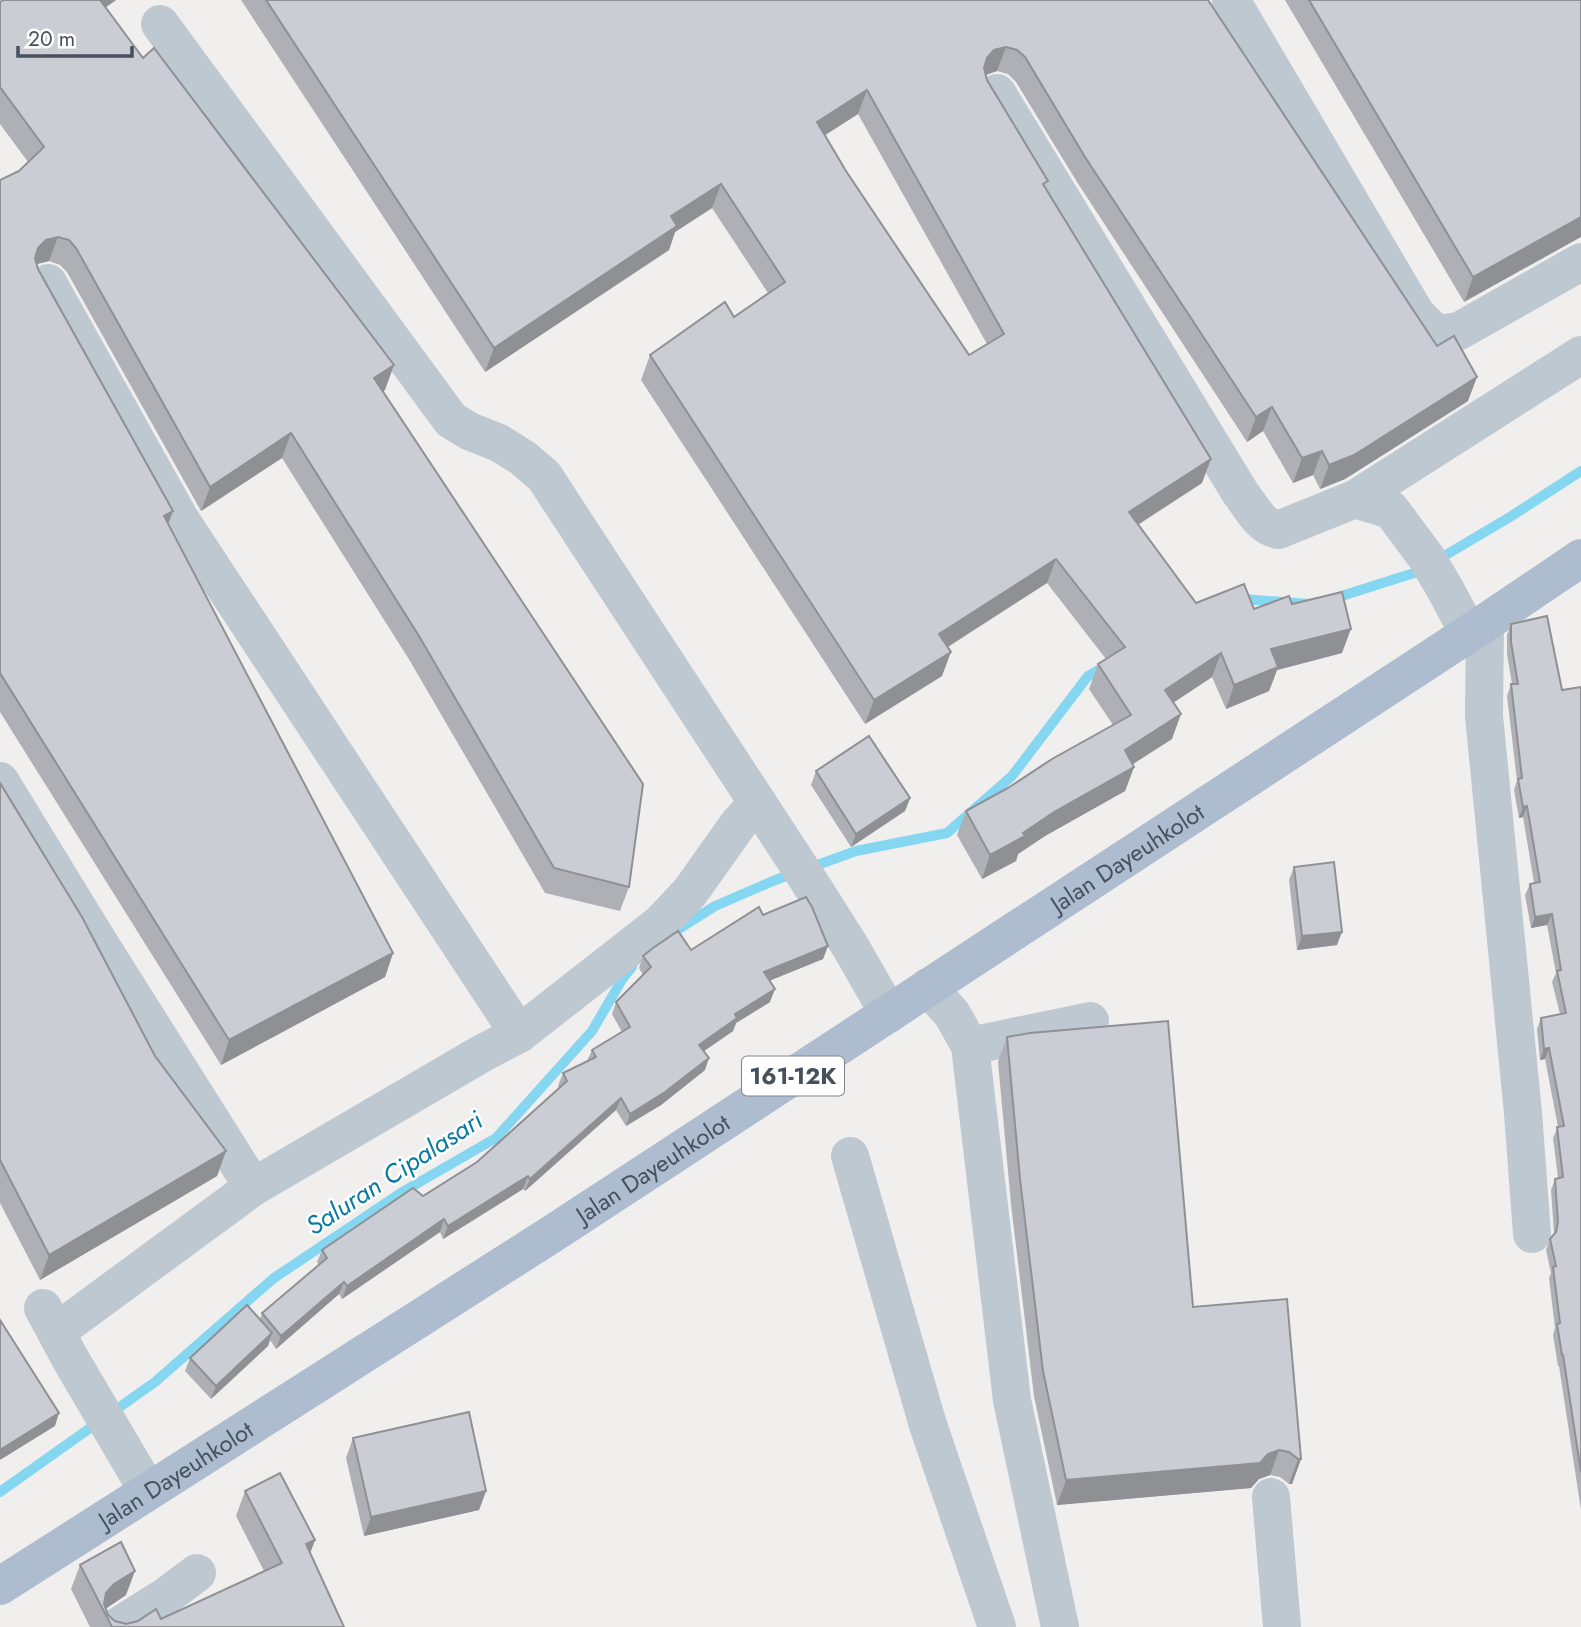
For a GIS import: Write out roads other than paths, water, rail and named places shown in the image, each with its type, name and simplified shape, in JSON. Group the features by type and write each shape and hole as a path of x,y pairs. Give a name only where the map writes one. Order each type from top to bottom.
{"main road":[{"name":"Jalan Dayeuhkolot","path":"0,1586 552,1234 1581,558"}],"street":[{"path":"1231,0 1416,314 1436,334 1458,331 1581,262"},
{"path":"160,24 451,420 485,439 499,443 544,476 812,886 889,1014"},
{"path":"997,93 1241,494 1262,523 1270,528 1278,530 1355,499 1581,355"},
{"path":"48,283 180,519 519,1034"},
{"path":"1355,499 1391,510 1477,628 1532,1234"},
{"path":"0,781 253,1187"},
{"path":"148,1492 56,1333 253,1187 519,1034 662,923 691,892 738,823 758,803"},
{"path":"928,987 952,1014 970,1046 1012,1400 1060,1627"},
{"path":"970,1046 1090,1021"},
{"path":"850,1156 928,1424 997,1627"},
{"path":"1271,1496 1282,1627"},
{"path":"117,1627 197,1573"}],"waterway":[{"name":"Saluran Cipalasari","path":"1329,600 1417,572 1581,471"},
{"name":"Saluran Cipalasari","path":"1239,600 1310,604"},
{"name":"Saluran Cipalasari","path":"809,868 856,851 947,833 1012,776 1088,676 1107,665"},
{"name":"Saluran Cipalasari","path":"674,932 715,906 794,873"},
{"name":"Saluran Cipalasari","path":"0,1492 155,1382 274,1278 404,1191 496,1138 592,1031 632,967"}]}
